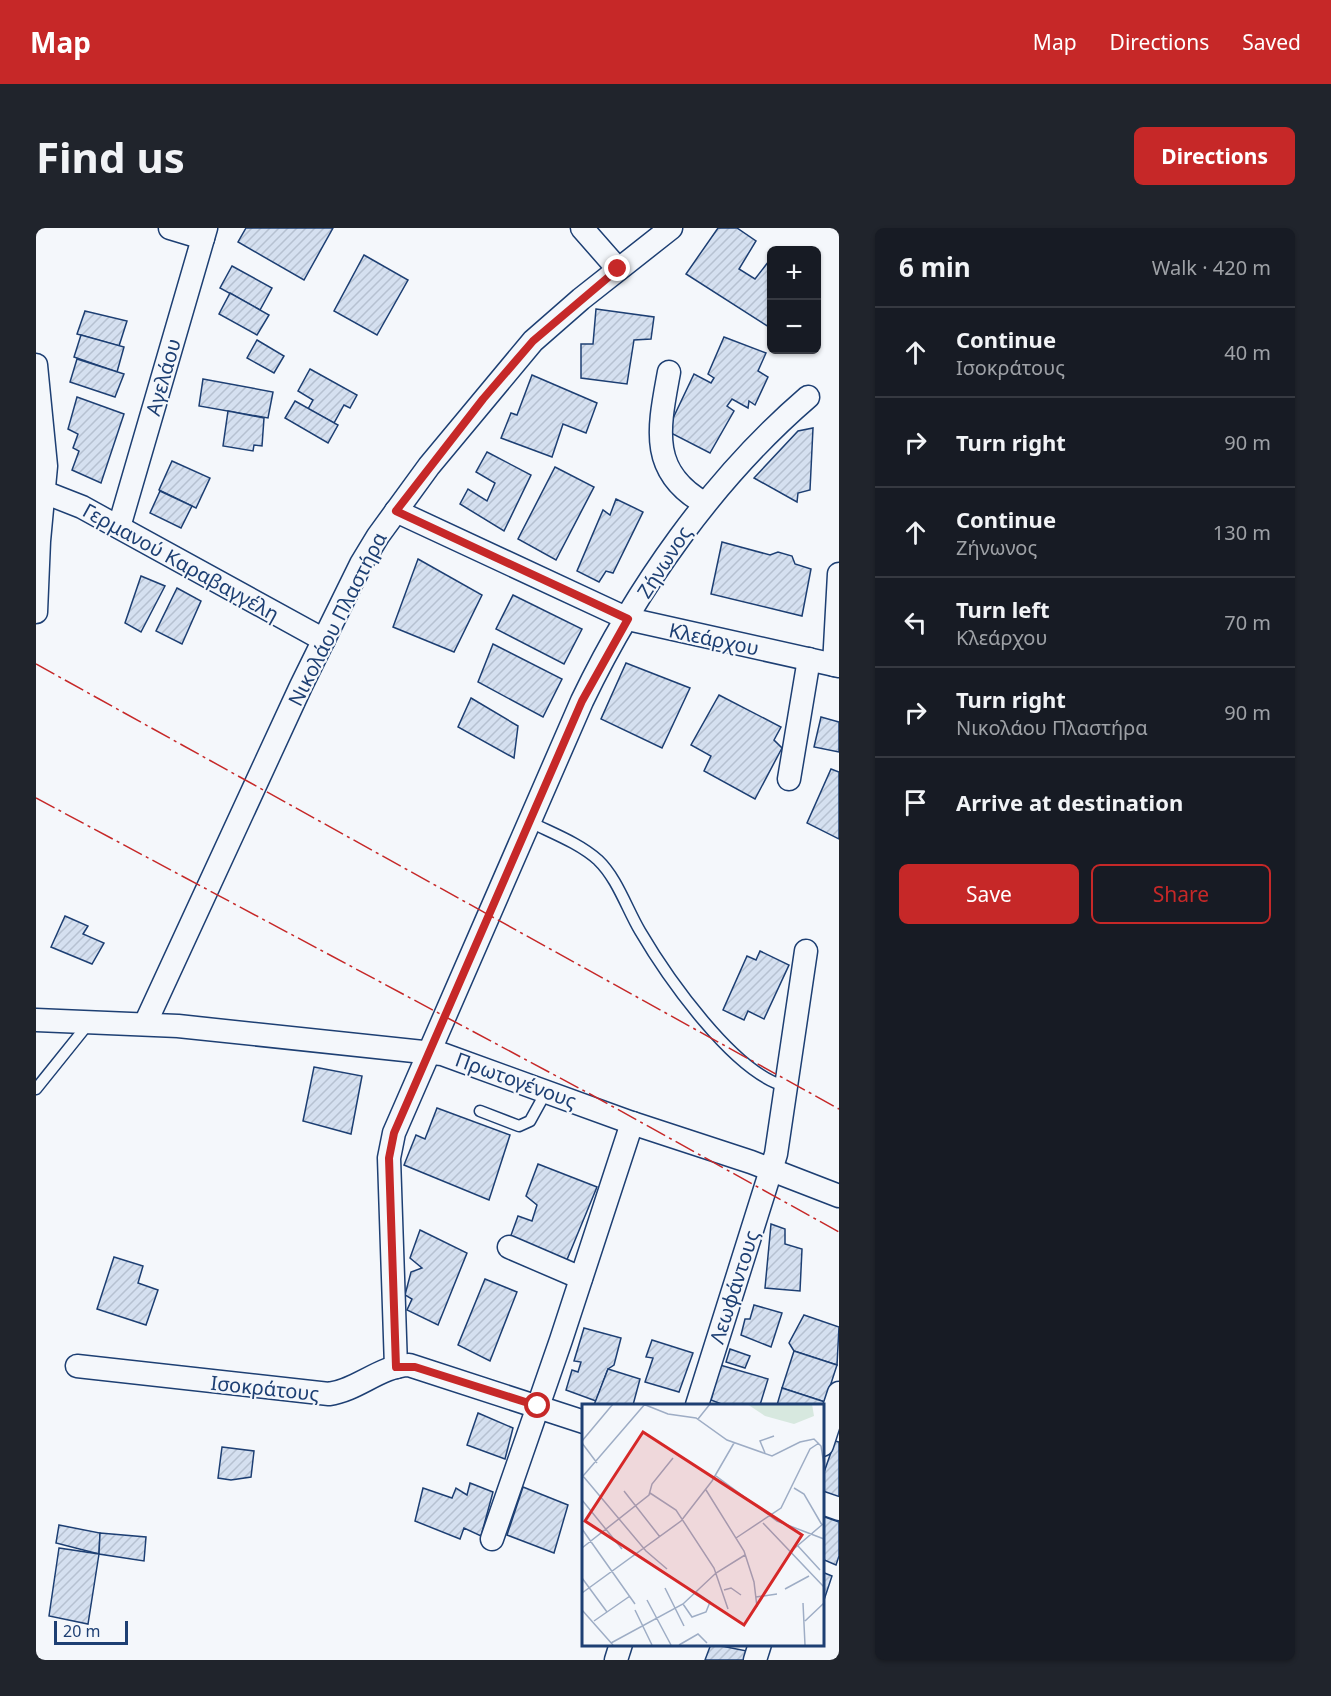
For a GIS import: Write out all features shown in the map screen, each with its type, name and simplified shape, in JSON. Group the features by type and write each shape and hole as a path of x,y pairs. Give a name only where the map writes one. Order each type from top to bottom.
{"street":[{"path":"170,228 204,233"},
{"path":"582,228 618,269"},
{"name":"Νικολάου Πλαστήρα","path":"145,1024 324,640 368,552 396,511 483,399 533,341 618,269 671,228"},
{"name":"Αγελάου","path":"119,527 204,233"},
{"path":"36,365 46,448 41,490 36,612"},
{"path":"669,372 662,414 663,460 683,489 704,503"},
{"name":"Ζήνωνος","path":"396,1367 390,1147 428,1052 593,679 628,619 704,503 761,439 808,396"},
{"name":"Γερμανού Καραβαγγέλη","path":"41,490 119,527 324,640"},
{"name":"Κλεάρχου","path":"396,511 628,619 836,665"},
{"path":"836,665 839,574"},
{"path":"789,779 809,659"},
{"name":"Λεωφάντους","path":"697,1404 772,1169 782,1124 785,1086 806,951"},
{"name":"Πρωτογένους","path":"36,1020 145,1024 428,1052 457,1057 632,1123 772,1169 839,1196"},
{"path":"492,1539 632,1123"},
{"path":"509,1247 581,1278"},
{"name":"Ισοκράτους","path":"77,1366 329,1394 353,1388 396,1367"},
{"path":"396,1367 415,1367 582,1421"},
{"path":"824,1438 839,1393"},
{"path":"824,1504 839,1509"},
{"path":"616,1660 621,1645"},
{"path":"755,1660 760,1645"}],"lane":[{"path":"530,822 599,860 609,873 641,933 711,1029 737,1058 759,1076 785,1086"},
{"path":"36,1089 91,1021"},
{"path":"480,1112 519,1126 530,1121 546,1092"}],"building":[{"path":"246,228 333,228 304,280 238,242"},
{"path":"718,228 737,228 756,241 739,269 755,279 767,263 767,326 686,274"},
{"path":"364,255 408,280 377,335 334,311"},
{"path":"232,266 272,288 260,310 220,288"},
{"path":"230,293 269,315 257,335 219,314"},
{"path":"596,309 654,317 651,339 634,340 627,384 581,378 581,344 593,344"},
{"path":"85,311 127,321 119,346 77,334"},
{"path":"81,335 124,347 117,372 74,357"},
{"path":"724,337 766,353 758,371 768,377 755,405 749,401 748,408 732,399 727,406 734,411 710,453 667,431 694,374 711,383 714,378 708,374"},
{"path":"257,340 284,356 274,373 247,358"},
{"path":"77,359 124,374 115,397 70,382"},
{"path":"310,369 357,395 350,408 344,405 334,423 308,409 313,400 298,391"},
{"path":"532,375 597,403 586,433 563,424 552,457 501,438 511,413 517,415"},
{"path":"203,379 273,392 268,418 199,406"},
{"path":"77,397 124,414 101,483 72,470 79,451 73,448 78,434 68,429"},
{"path":"295,401 338,425 328,443 285,418"},
{"path":"228,411 264,418 262,446 254,445 253,451 223,446"},
{"path":"813,428 810,490 798,493 797,502 754,478 798,431"},
{"path":"487,452 531,475 504,531 460,504 468,489 487,501 495,483 476,472"},
{"path":"172,461 210,478 196,508 159,490"},
{"path":"555,467 594,487 556,560 518,539"},
{"path":"160,491 192,506 181,528 150,513"},
{"path":"616,499 643,512 613,573 606,571 599,582 577,571 603,510 610,515"},
{"path":"722,542 770,555 778,552 792,556 795,564 811,569 802,616 711,594"},
{"path":"418,559 482,595 454,652 393,627"},
{"path":"141,576 165,586 141,632 125,623"},
{"path":"177,588 201,601 182,644 156,631"},
{"path":"513,595 582,629 564,664 496,629"},
{"path":"493,644 562,679 543,717 478,682"},
{"path":"626,663 690,688 662,748 601,719"},
{"path":"719,695 781,727 774,740 782,748 755,799 704,771 711,756 691,745"},
{"path":"471,698 518,726 514,758 458,727"},
{"path":"821,717 839,722 839,752 814,747"},
{"path":"831,769 839,772 839,839 807,823"},
{"path":"65,916 88,926 83,934 104,943 92,964 51,947"},
{"path":"760,951 789,965 764,1019 748,1011 744,1020 723,1010 747,956 756,960"},
{"path":"314,1067 362,1076 351,1134 303,1121"},
{"path":"437,1108 510,1135 489,1200 404,1165 416,1135 425,1139"},
{"path":"538,1164 597,1187 566,1262 510,1238 518,1216 532,1221 537,1205 526,1196"},
{"path":"771,1224 785,1229 785,1244 802,1249 800,1291 765,1288"},
{"path":"420,1230 467,1253 438,1325 407,1310 412,1299 405,1295 411,1272 422,1268 410,1258"},
{"path":"114,1257 143,1266 138,1283 158,1290 146,1325 97,1309"},
{"path":"485,1279 517,1292 490,1361 458,1345"},
{"path":"754,1305 782,1313 771,1347 741,1335 745,1319 750,1319"},
{"path":"804,1315 839,1327 837,1365 794,1351 789,1343"},
{"path":"584,1328 621,1338 614,1365 608,1369 596,1401 566,1390 572,1370 578,1372 581,1362 574,1361"},
{"path":"652,1340 693,1353 679,1392 645,1382 653,1358 646,1357"},
{"path":"730,1349 750,1356 745,1368 726,1362"},
{"path":"794,1351 837,1365 825,1402 782,1388"},
{"path":"720,1365 768,1379 760,1404 721,1404 711,1400"},
{"path":"608,1369 640,1379 633,1404 594,1404"},
{"path":"782,1388 825,1402 824,1405 777,1404"},
{"path":"478,1413 513,1428 505,1459 467,1445"},
{"path":"835,1441 839,1442 839,1500 824,1495 824,1472"},
{"path":"222,1447 254,1451 251,1477 231,1480 218,1478"},
{"path":"470,1483 493,1492 481,1536 464,1528 460,1539 415,1521 423,1488 452,1498 456,1488 467,1495"},
{"path":"523,1487 568,1505 554,1553 507,1535"},
{"path":"824,1517 839,1522 839,1556 836,1565 824,1560"},
{"path":"59,1525 100,1533 99,1554 56,1543"},
{"path":"100,1533 146,1537 144,1561 99,1554"},
{"path":"59,1548 99,1554 88,1624 49,1616"},
{"path":"824,1573 832,1576 824,1600"},
{"path":"711,1645 747,1651 744,1660 705,1660"}],"power":[{"path":"36,664 839,1109"},
{"path":"36,798 590,1094 839,1232"}],"route":[{"path":"538,1406 409,1365 396,1367 390,1147 428,1052 582,701 628,619 396,511 429,466 533,341 618,269"}]}
